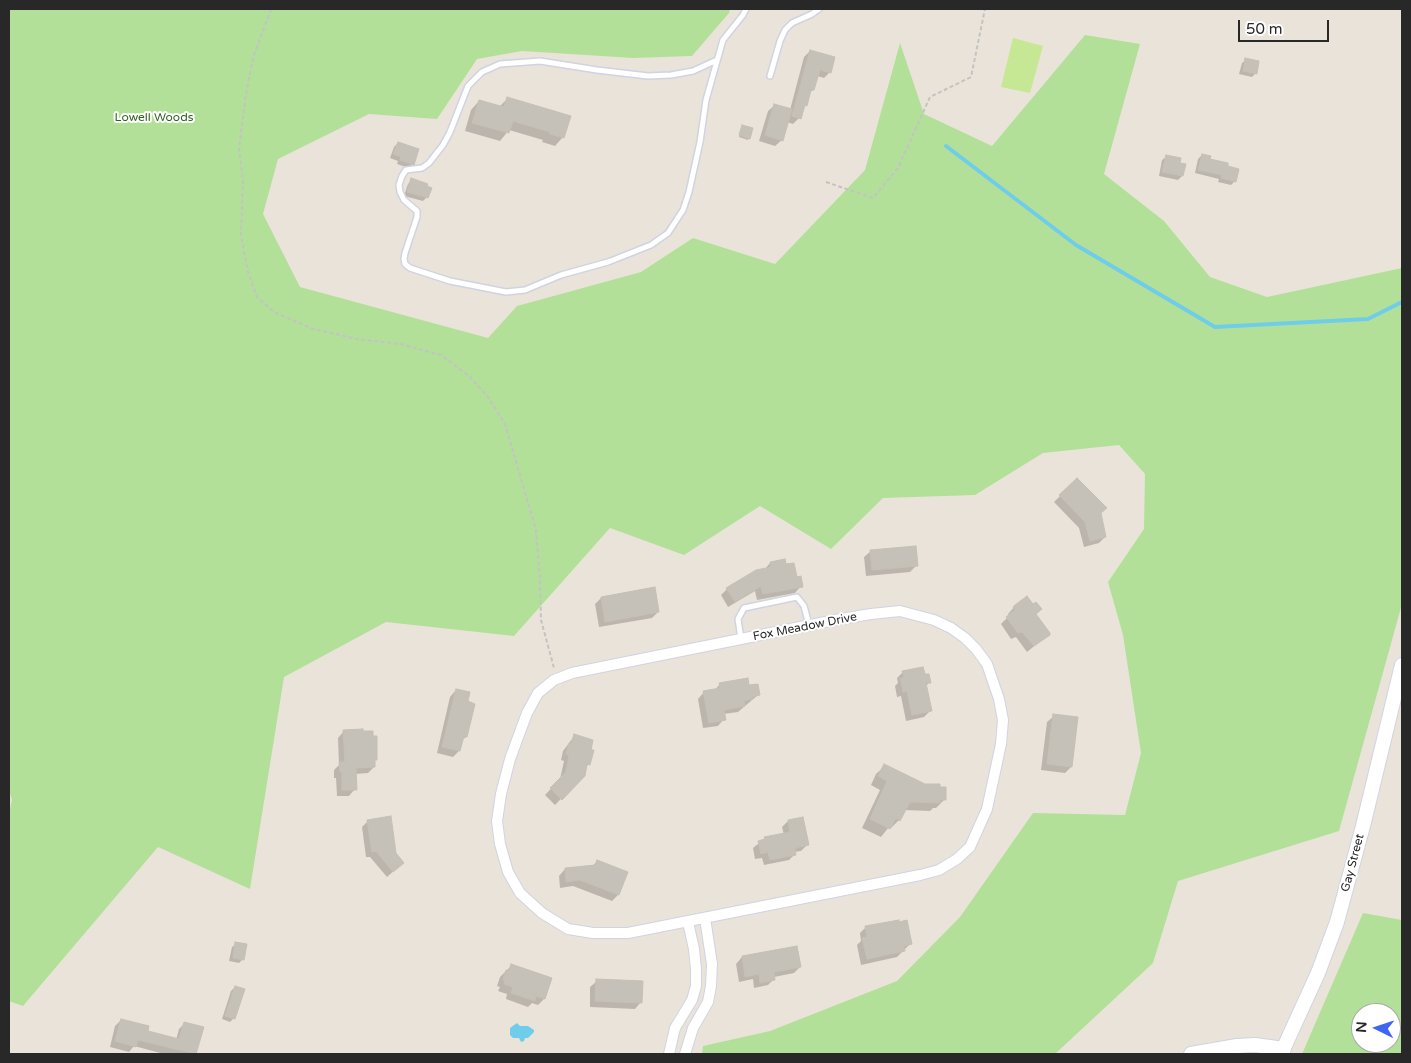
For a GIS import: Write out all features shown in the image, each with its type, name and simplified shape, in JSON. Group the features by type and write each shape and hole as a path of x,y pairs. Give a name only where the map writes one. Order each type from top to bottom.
{"street":[{"name":"Fox Meadow Drive","path":"900,611 934,620 951,628 976,649 987,664 995,684 1003,720 1001,744 987,809 970,847 957,859 939,870 628,933 593,934 568,928 542,913 520,893 508,872 500,844 497,821 503,786 512,752 527,713 538,693 558,679 572,674 871,614 900,611"},
{"name":"Gay Street","path":"1283,1052 1318,973 1337,922 1363,826 1402,664"},
{"path":"685,1054 693,1028 708,1002 711,986 712,964 705,918"},
{"path":"669,1054 675,1028 692,1000 696,986 694,950 688,922"},
{"path":"1191,1054 1237,1046 1256,1045 1283,1052"}],"lane":[{"path":"717,60 693,71 671,75 648,76 540,61 500,64 482,72 468,86 443,145 429,163 422,168 406,170 402,176 399,185 400,192 404,200 417,211 417,217 405,253 405,264 410,268 450,281 506,292 525,290 561,275 608,262 652,245 668,233 683,210 700,142 706,100 723,40 746,9"},
{"path":"770,76 785,30 792,23 820,9"},
{"path":"741,639 738,619 744,608 797,597 804,606 809,626"}],"path":[{"path":"271,9 253,58 239,149 243,180 241,236 248,272 258,297 274,312 313,330 400,344 441,355 468,376 488,396 505,424 536,530 541,620 558,679"},
{"path":"826,182 873,198 898,168 930,97 971,77 986,9"}],"green space":[{"name":"Lowell Woods","path":"9,9 730,9 729,13 692,56 633,58 522,51 477,59 437,119 369,114 278,159 263,214 300,287 488,338 517,306 641,272 693,238 775,264 865,170 900,43 924,114 992,146 1085,35 1140,44 1104,174 1164,221 1210,277 1267,297 1402,268 1402,604 1339,831 1178,881 1153,963 1055,1054 702,1054 703,1046 770,1031 897,981 960,917 1033,813 1125,815 1141,753 1123,635 1108,582 1144,529 1145,474 1119,445 1043,453 975,495 883,498 831,549 760,506 684,555 610,528 514,636 386,622 284,677 250,889 158,847 23,1006 9,1001 9,813 12,800 9,790"},
{"path":"1013,38 1043,46 1030,93 1001,87"},
{"path":"1363,913 1402,920 1402,1054 1302,1054"}],"water":[{"path":"517,1023 520,1026 528,1026 534,1030 528,1038 521,1042 519,1038 513,1038 510,1035 510,1028"}],"building":[{"path":"810,50 835,57 831,73 820,70 814,90 811,90 801,119 792,116"},
{"path":"1245,58 1259,61 1257,74 1243,71"},
{"path":"507,97 571,116 564,138 513,121 509,133 472,123 479,100 504,107"},
{"path":"774,104 792,109 783,141 765,135"},
{"path":"742,125 753,128 750,139 739,135"},
{"path":"398,142 419,149 414,165 400,160 401,157 393,154"},
{"path":"1202,154 1211,156 1210,159 1228,163 1228,166 1239,169 1236,182 1221,178 1222,175 1198,170"},
{"path":"1166,155 1181,158 1180,163 1186,164 1183,176 1162,172"},
{"path":"411,178 428,184 427,186 432,188 428,198 407,192"},
{"path":"1077,478 1107,508 1101,513 1106,537 1090,541 1085,522 1059,495"},
{"path":"916,546 918,566 872,570 870,550"},
{"path":"785,559 786,564 794,563 797,577 801,576 803,587 763,594 761,586 735,602 726,588 756,570 771,567 770,562"},
{"path":"655,587 659,612 605,622 601,597"},
{"path":"1027,596 1033,604 1036,602 1042,609 1036,614 1050,633 1050,635 1034,646 1022,632 1018,633 1006,617 1015,610 1013,607 1015,605"},
{"path":"923,667 925,674 929,674 931,683 926,683 932,711 912,715 907,691 903,692 900,678 904,678 902,671"},
{"path":"748,678 749,685 758,684 760,695 744,701 745,706 724,710 726,720 709,723 703,691 720,688 719,683"},
{"path":"456,689 470,692 468,701 475,704 467,737 464,736 460,751 442,747"},
{"path":"1053,714 1078,717 1072,767 1047,764"},
{"path":"363,729 363,731 373,731 373,736 377,736 377,760 375,760 375,767 356,768 357,790 342,790 342,772 340,772 339,762 345,762 343,730"},
{"path":"574,734 593,740 591,750 594,750 590,765 587,764 585,776 562,800 550,788 566,772 569,755 566,754"},
{"path":"884,764 925,784 940,784 940,787 946,787 946,800 940,800 940,803 910,802 900,821 896,818 890,829 870,819 887,781 878,776"},
{"path":"391,816 396,853 404,863 393,872 376,851 372,852 367,820"},
{"path":"803,817 809,845 795,848 796,855 770,860 768,852 761,854 758,841 765,839 764,837 790,832 788,820"},
{"path":"597,860 628,872 619,895 580,880 566,882 565,868 595,865"},
{"path":"899,920 899,922 907,920 912,944 904,946 905,951 867,959 862,938 867,937 865,926"},
{"path":"235,942 247,944 244,960 233,958"},
{"path":"797,946 801,967 774,972 775,980 760,983 759,974 745,977 742,956"},
{"path":"511,964 552,978 545,999 536,996 535,1001 511,993 513,987 504,984 505,981 503,980 506,970 509,971"},
{"path":"596,979 643,981 642,1003 595,1001"},
{"path":"235,986 245,989 235,1019 225,1016"},
{"path":"121,1019 149,1026 148,1031 179,1039 184,1022 204,1027 196,1054 138,1040 136,1047 115,1041"}],"waterway":[{"path":"946,146 1076,245 1215,327 1368,319 1402,302"}]}
